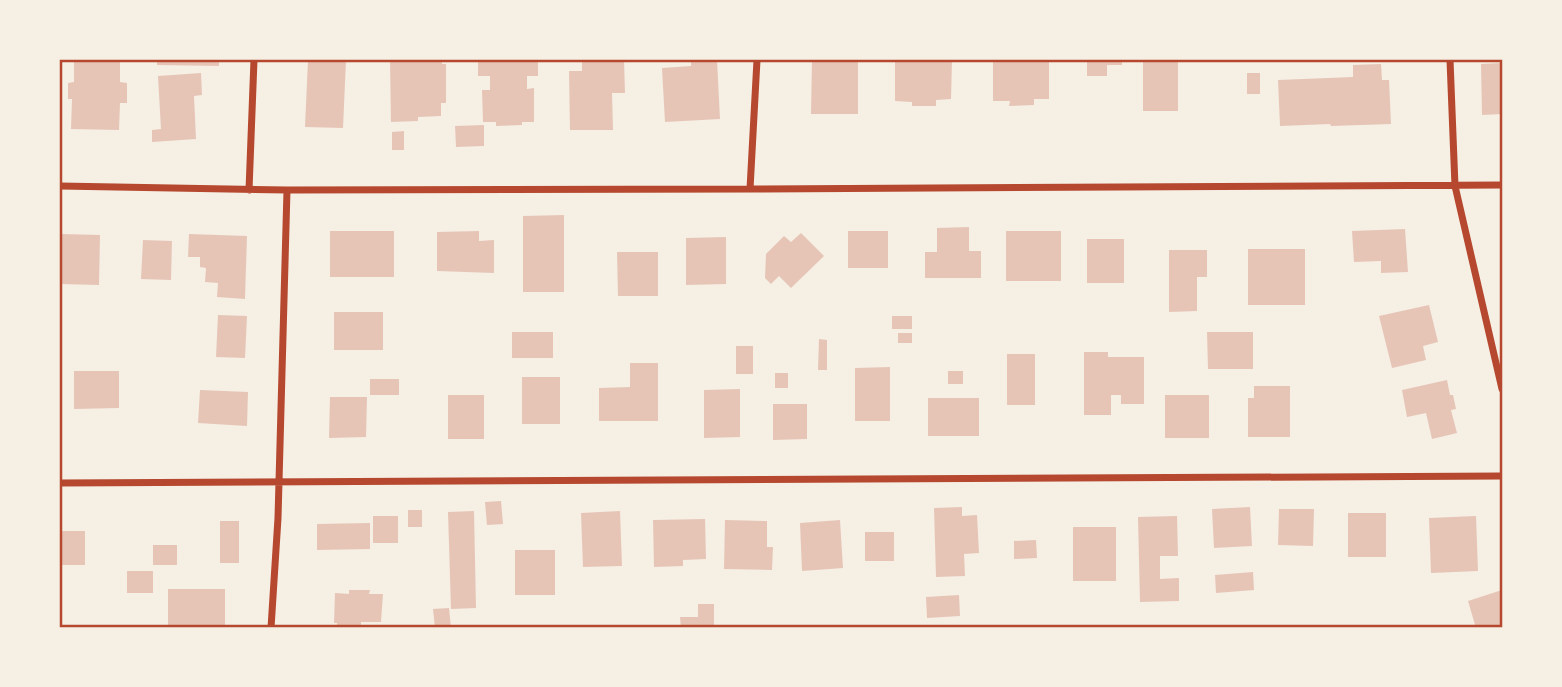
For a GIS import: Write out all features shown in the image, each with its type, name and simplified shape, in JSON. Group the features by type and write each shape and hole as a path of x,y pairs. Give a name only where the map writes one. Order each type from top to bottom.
{"street":[{"path":"249,190 254,60"},
{"path":"750,190 757,60"},
{"path":"1450,60 1455,186 1503,388"},
{"path":"60,186 249,190 750,190 1503,185"},
{"path":"271,628 278,517 287,190"},
{"path":"60,483 1503,476"}],"building":[{"path":"74,60 120,60 120,82 127,83 127,103 120,103 119,130 71,129 72,99 68,99 68,83 74,82"},
{"path":"157,60 219,60 219,66 157,65"},
{"path":"308,60 346,60 343,128 305,127"},
{"path":"390,60 442,60 442,64 446,64 446,103 441,103 441,116 418,117 418,121 391,122"},
{"path":"478,60 538,60 538,76 527,76 527,89 534,88 534,122 496,126 496,122 483,122 482,90 490,90 490,76 478,76"},
{"path":"582,60 624,60 625,93 612,93 613,130 570,130 569,71 582,71"},
{"path":"691,60 717,60 720,119 665,122 662,68 691,66"},
{"path":"812,60 858,60 858,114 811,114"},
{"path":"895,60 952,60 951,99 936,100 936,106 912,106 912,102 895,101"},
{"path":"993,60 1049,60 1049,99 1034,99 1034,105 1009,106 1010,101 993,101"},
{"path":"1087,60 1122,60 1122,65 1107,65 1107,76 1087,76"},
{"path":"1143,60 1178,60 1178,111 1143,111"},
{"path":"1502,63 1502,114 1482,115 1481,64"},
{"path":"1381,64 1382,80 1389,80 1391,124 1280,126 1278,80 1353,77 1353,65"},
{"path":"201,73 202,95 194,96 196,139 152,142 152,130 161,129 158,76"},
{"path":"1247,73 1260,73 1260,94 1247,94"},
{"path":"484,125 484,146 456,147 455,126"},
{"path":"404,131 404,150 392,150 392,132"},
{"path":"564,215 564,292 523,292 523,216"},
{"path":"969,227 969,251 981,251 981,278 925,278 925,252 937,252 937,228"},
{"path":"1405,229 1408,272 1381,273 1381,261 1354,262 1352,231"},
{"path":"330,231 394,231 394,277 330,277"},
{"path":"479,231 479,241 494,240 494,273 437,271 437,232"},
{"path":"848,231 888,231 888,268 848,268"},
{"path":"1006,231 1061,231 1061,281 1006,281"},
{"path":"801,233 824,256 791,288 779,276 771,284 765,278 766,254 784,236 791,242"},
{"path":"61,234 100,235 99,285 60,284"},
{"path":"189,234 247,236 245,299 217,297 218,283 205,282 206,268 200,267 200,257 188,257"},
{"path":"726,237 726,284 686,285 686,238"},
{"path":"1087,239 1124,239 1124,283 1087,283"},
{"path":"143,240 172,241 171,280 141,279"},
{"path":"1248,249 1305,249 1305,305 1248,305"},
{"path":"1169,250 1207,250 1207,277 1197,277 1197,311 1169,312"},
{"path":"617,252 658,252 658,296 618,296"},
{"path":"1429,305 1438,342 1423,346 1426,360 1392,368 1379,316"},
{"path":"334,312 383,312 383,350 334,350"},
{"path":"218,315 247,316 245,358 216,357"},
{"path":"892,316 912,316 912,329 892,329"},
{"path":"512,332 553,332 553,358 512,358"},
{"path":"1207,332 1253,332 1253,369 1208,369"},
{"path":"898,333 912,333 912,343 898,343"},
{"path":"819,339 827,340 827,370 818,370"},
{"path":"736,346 753,346 753,374 736,374"},
{"path":"1084,352 1108,352 1108,357 1144,357 1144,404 1121,404 1121,395 1111,395 1111,415 1084,415"},
{"path":"1007,354 1035,354 1035,405 1007,405"},
{"path":"630,363 658,363 658,421 599,421 599,388 630,387"},
{"path":"890,367 890,421 855,421 855,368"},
{"path":"74,371 119,371 119,408 74,409"},
{"path":"948,371 963,371 963,384 948,384"},
{"path":"775,373 788,373 788,388 775,388"},
{"path":"522,377 560,377 560,424 522,424"},
{"path":"370,379 399,379 399,395 370,395"},
{"path":"1447,380 1456,409 1451,410 1457,433 1432,439 1426,413 1407,417 1402,390"},
{"path":"1254,386 1290,386 1290,437 1248,437 1248,398 1254,398"},
{"path":"740,389 740,437 704,438 704,390"},
{"path":"200,390 248,392 247,426 198,423"},
{"path":"448,395 484,395 484,439 448,439"},
{"path":"1165,395 1209,395 1209,438 1165,438"},
{"path":"330,397 367,397 366,437 329,438"},
{"path":"928,398 979,398 979,436 928,436"},
{"path":"773,404 807,404 807,439 773,440"},
{"path":"501,501 503,524 487,525 485,502"},
{"path":"962,507 962,516 977,515 979,553 964,554 965,576 936,577 934,508"},
{"path":"1250,507 1252,546 1214,548 1212,509"},
{"path":"1279,509 1314,509 1313,546 1278,545"},
{"path":"408,510 422,510 422,527 408,527"},
{"path":"474,511 476,608 451,609 448,512"},
{"path":"620,511 622,566 583,567 581,513"},
{"path":"1348,513 1386,513 1386,557 1348,557"},
{"path":"373,516 398,516 398,543 373,543"},
{"path":"1177,516 1178,556 1160,556 1160,579 1179,578 1179,601 1140,602 1138,517"},
{"path":"1476,516 1478,571 1431,573 1429,518"},
{"path":"705,519 706,559 683,560 683,566 654,567 653,520"},
{"path":"725,520 767,521 767,547 773,547 772,570 724,569"},
{"path":"840,520 843,568 802,571 800,523"},
{"path":"220,521 239,521 239,563 220,563"},
{"path":"370,523 370,549 317,550 317,524"},
{"path":"1073,527 1116,527 1116,581 1073,581"},
{"path":"60,531 85,531 85,565 60,565"},
{"path":"865,532 894,532 894,561 865,561"},
{"path":"1036,540 1037,558 1014,559 1014,541"},
{"path":"153,545 177,545 177,565 153,565"},
{"path":"515,550 555,550 555,595 515,595"},
{"path":"127,571 153,571 153,593 127,593"},
{"path":"1253,572 1254,590 1216,593 1215,575"},
{"path":"168,589 225,589 225,628 168,628"},
{"path":"349,590 370,590 369,594 383,594 381,622 361,622 361,628 337,628 337,623 334,623 335,593 349,594"},
{"path":"1502,590 1502,628 1476,628 1468,601"},
{"path":"959,595 960,616 927,618 926,597"},
{"path":"698,604 714,604 714,627 681,628 680,617 698,617"},
{"path":"449,608 451,628 435,628 433,609"}]}
